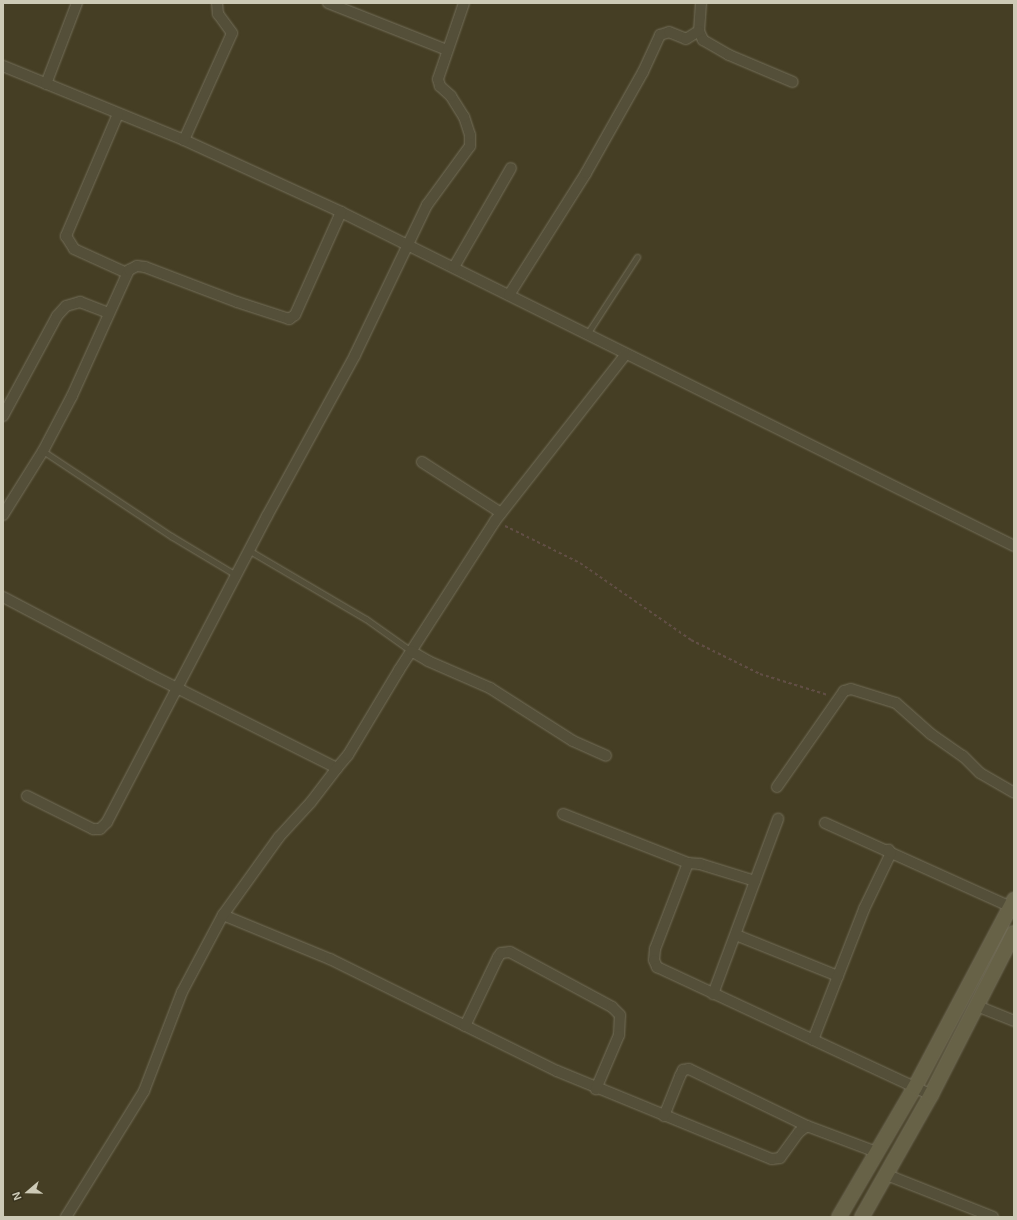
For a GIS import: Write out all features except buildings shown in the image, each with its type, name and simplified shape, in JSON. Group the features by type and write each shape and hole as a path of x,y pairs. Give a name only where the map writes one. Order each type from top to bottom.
{"street":[{"path":"46,84 77,3"},
{"path":"184,140 232,33 218,14 217,3"},
{"path":"328,3 447,50"},
{"path":"27,796 84,825 100,829 107,822 355,355 427,205 470,146 470,135 464,117 450,96 440,86 438,79 464,3"},
{"path":"701,3 699,31 703,40 793,82"},
{"path":"509,295 586,173 643,72 660,35 669,32 686,39 699,31"},
{"path":"3,66 184,140 409,244 626,354 1014,546"},
{"path":"118,114 66,236 74,249 127,273"},
{"path":"454,267 511,168"},
{"path":"3,515 43,451 72,396 127,273 133,268 141,266 237,302 289,319 295,314 341,212"},
{"path":"3,416 61,311 76,302 109,313"},
{"path":"66,1217 144,1091 182,992 223,915 279,837 311,802 348,755 411,651 498,517 626,354"},
{"path":"422,462 498,517"},
{"path":"3,597 178,688 337,768"},
{"path":"411,651 428,661 490,688 573,741 606,756"},
{"path":"777,787 844,691 851,689 896,703 931,734 963,756 980,773 1014,793"},
{"path":"563,814 688,864 700,864 755,881"},
{"path":"713,994 778,819"},
{"path":"825,823 1012,903 915,1087 839,1217"},
{"path":"813,1040 864,909 890,853 889,850"},
{"path":"688,864 655,949 654,960 660,968 931,1095"},
{"path":"223,915 330,959 596,1089 775,1160 784,1154 799,1132 807,1126"},
{"path":"862,1217 887,1176 931,1095 1014,933"},
{"path":"736,935 838,976"},
{"path":"466,1026 498,957 501,953 510,952 612,1007 620,1015 619,1035 596,1089"},
{"path":"977,1006 1014,1021"},
{"path":"664,1116 683,1070 689,1069 807,1126 876,1152"},
{"path":"887,1176 993,1217"}],"lane":[{"path":"587,334 637,257"},
{"path":"43,451 171,536 237,575"},
{"path":"250,551 366,619 411,651"}],"path":[{"path":"498,517 580,563 691,640 760,674 839,698"}]}
